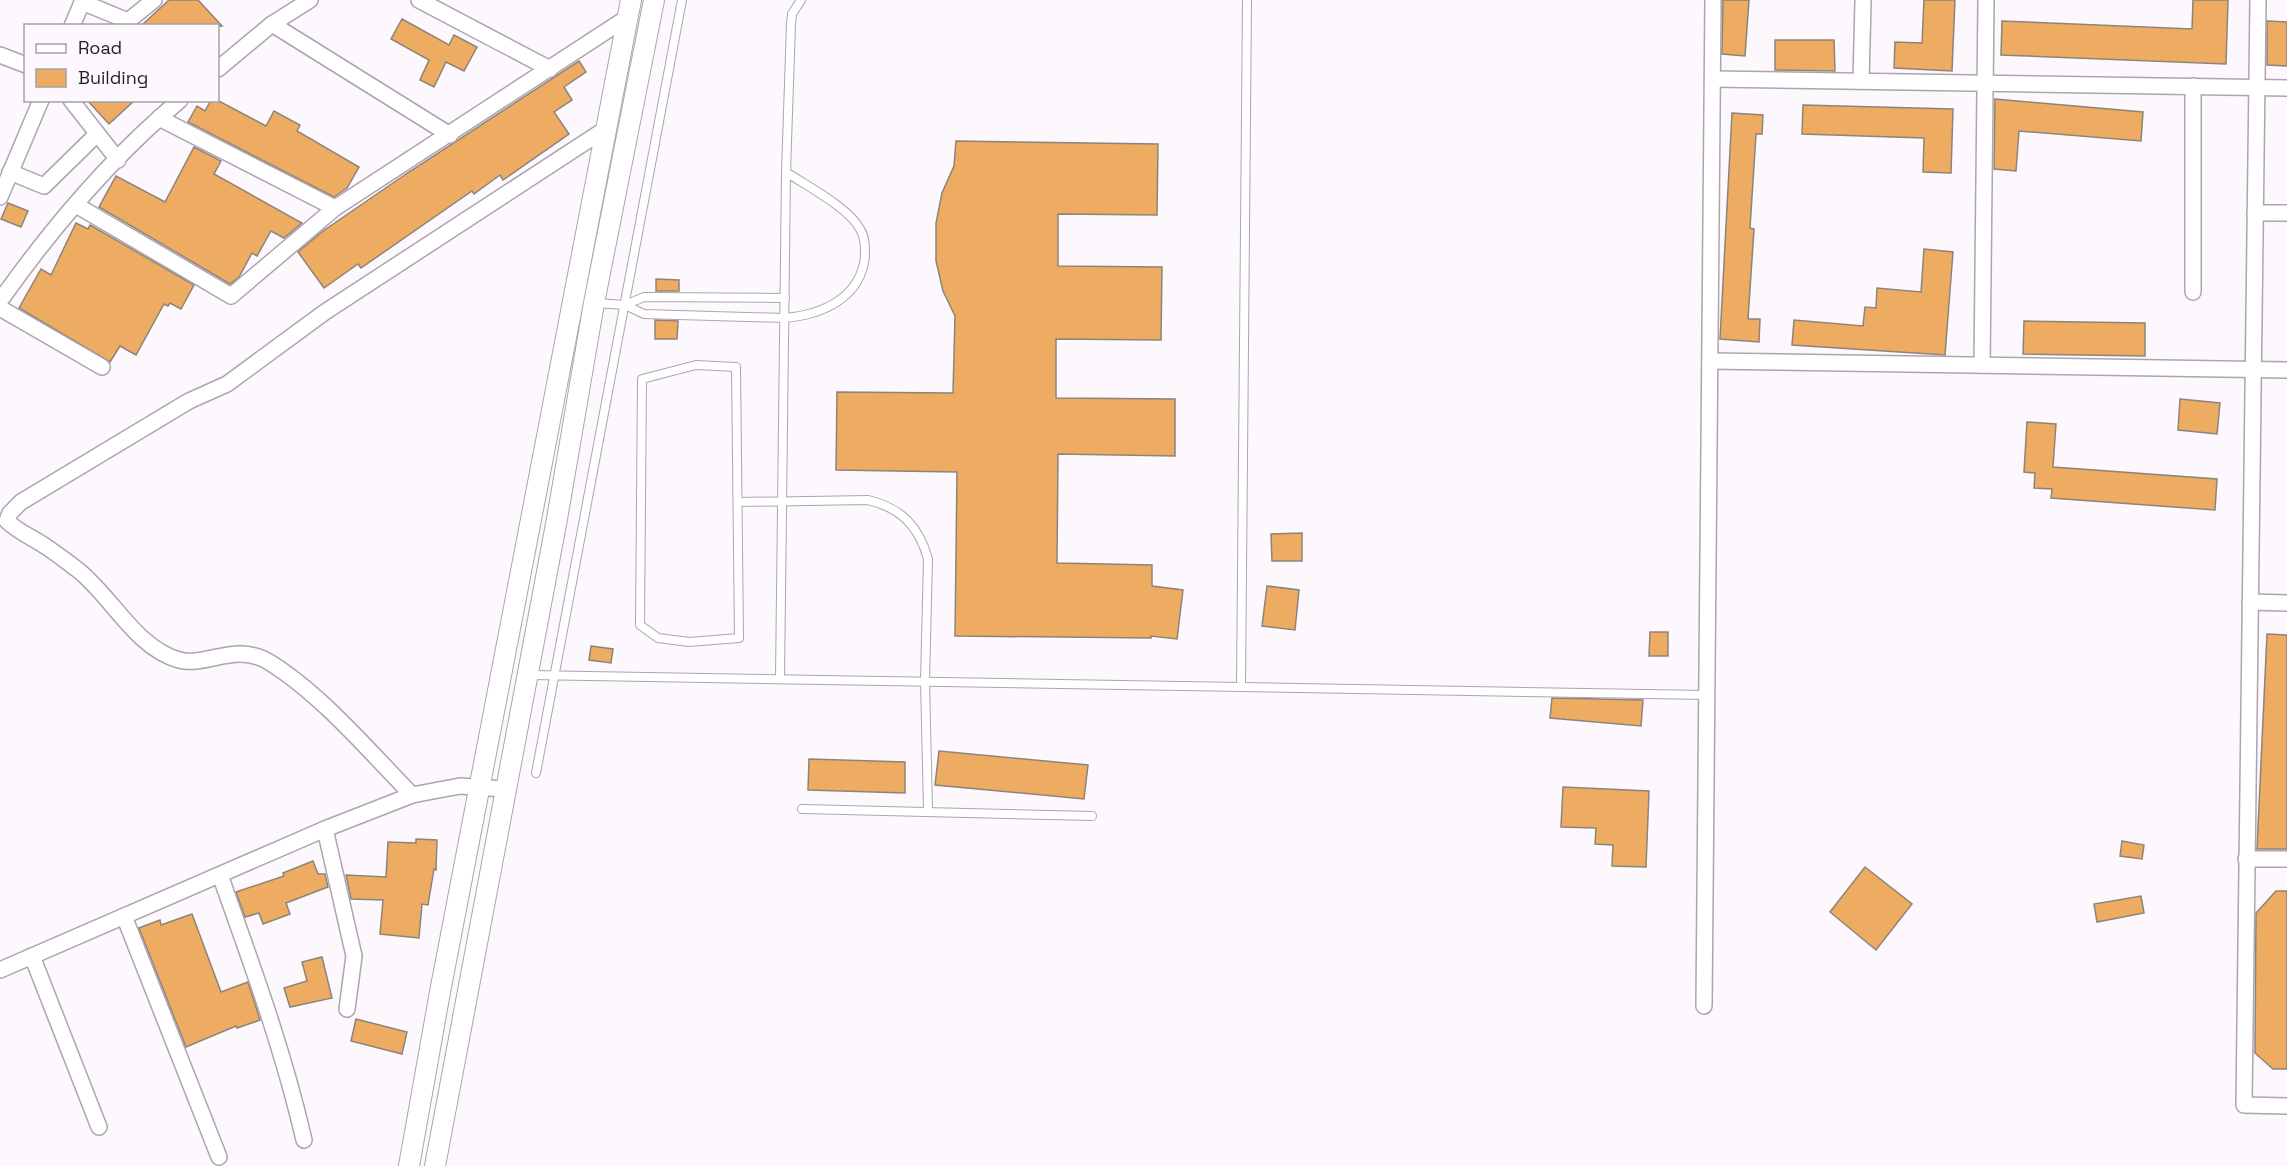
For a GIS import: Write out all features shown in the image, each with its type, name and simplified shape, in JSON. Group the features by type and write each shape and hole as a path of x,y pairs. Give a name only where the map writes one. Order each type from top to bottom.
{"main road":[{"path":"435,1166 504,789 528,675 594,303 654,0"},
{"path":"410,1166 440,992 482,786 572,301 630,9"},
{"path":"503,672 528,675"}],"street":[{"path":"73,24 83,1 128,21 154,0"},
{"path":"219,68 272,24 310,0"},
{"path":"419,0 550,69"},
{"path":"1704,1006 1713,0"},
{"path":"1982,365 1986,0"},
{"path":"2258,0 2244,1105 2287,1106"},
{"path":"1861,81 1863,2"},
{"path":"76,205 231,296 335,208 550,69 630,9"},
{"path":"272,24 450,135"},
{"path":"0,55 24,64"},
{"path":"1713,79 2287,88"},
{"path":"2193,86 2193,292"},
{"path":"0,197 40,102"},
{"path":"73,102 118,160"},
{"path":"0,301 76,205 159,118 178,102"},
{"path":"159,118 335,208"},
{"path":"412,795 322,705 267,660 245,654 182,661 167,655 147,642 81,572 4,521 21,502 189,401 227,384 326,312 607,128"},
{"path":"10,172 44,186 97,134"},
{"path":"2255,213 2287,213"},
{"path":"0,308 102,367"},
{"path":"1710,361 2287,370"},
{"path":"2250,602 2287,603"},
{"path":"0,970 325,829 412,795 437,788 482,786 504,789"},
{"path":"325,829 354,956 347,1009"},
{"path":"2246,859 2287,860"},
{"path":"220,875 276,1033 290,1078 304,1140"},
{"path":"124,916 219,1157"},
{"path":"32,956 99,1127"}],"lane":[{"path":"536,773 682,0"},
{"path":"780,678 786,172 791,24 792,14 801,0"},
{"path":"1241,687 1247,0"},
{"path":"572,301 624,305 644,314 784,318 822,311 843,298 857,284 864,264 866,244 860,228 851,216 786,172"},
{"path":"624,305 644,297 785,298"},
{"path":"696,365 736,367 738,501 739,638 689,642 658,638 640,625 642,379 696,365"},
{"path":"738,501 868,500 888,505 906,517 923,540 928,559 925,681 928,810"},
{"path":"528,675 1707,695"},
{"path":"802,809 928,810 1092,816"}],"building":[{"path":"169,0 198,0 222,26 219,24 143,24"},
{"path":"1723,0 1749,0 1745,56 1722,54"},
{"path":"1924,0 1955,0 1952,71 1894,68 1895,42 1922,43"},
{"path":"2193,0 2228,0 2226,64 2001,55 2002,21 2192,29"},
{"path":"402,19 449,45 454,35 477,47 464,71 446,62 434,87 420,80 429,60 391,39"},
{"path":"2267,21 2287,22 2287,66 2267,65"},
{"path":"1775,40 1834,40 1835,71 1775,70"},
{"path":"579,61 586,72 564,87 572,100 554,112 569,134 503,180 500,175 474,194 472,191 361,268 358,264 324,288 298,252 323,231 406,174"},
{"path":"1995,99 2143,112 2141,141 2019,131 2016,171 1994,169"},
{"path":"219,101 266,126 274,111 300,125 297,131 359,167 347,188 334,197 188,122 197,106 205,111 210,102"},
{"path":"89,102 133,102 109,124"},
{"path":"1803,105 1953,109 1951,173 1923,172 1924,138 1802,134"},
{"path":"1732,113 1763,115 1762,134 1756,134 1750,228 1754,229 1748,319 1760,319 1759,342 1720,339"},
{"path":"956,141 1158,144 1157,215 1058,214 1058,266 1162,267 1161,340 1056,339 1056,398 1175,399 1175,456 1058,454 1057,563 1152,565 1152,586 1183,590 1177,639 1151,636 1151,638 955,636 957,472 836,470 837,392 953,393 955,316 943,291 936,261 936,223 942,193 954,166"},
{"path":"194,147 221,161 214,174 302,223 284,238 271,231 257,256 252,253 239,277 230,284 99,207 116,176 165,202"},
{"path":"8,203 28,211 21,227 1,219"},
{"path":"76,223 88,229 90,225 194,285 181,309 170,303 168,306 164,304 136,355 120,346 110,362 19,308 41,269 51,275"},
{"path":"1924,249 1953,252 1945,355 1792,345 1794,320 1863,326 1865,307 1876,308 1877,288 1921,292"},
{"path":"656,279 679,280 679,291 656,291"},
{"path":"655,320 678,321 677,339 655,339"},
{"path":"2024,321 2145,323 2145,356 2023,354"},
{"path":"2180,399 2220,403 2217,434 2178,430"},
{"path":"2027,422 2056,424 2053,467 2217,479 2215,510 2051,498 2052,489 2034,488 2035,473 2024,472"},
{"path":"1302,533 1302,561 1272,561 1271,534"},
{"path":"1267,586 1299,590 1295,630 1262,626"},
{"path":"1650,632 1668,632 1668,656 1649,656"},
{"path":"2267,634 2287,635 2287,849 2257,849"},
{"path":"591,646 613,649 611,663 589,660"},
{"path":"1552,698 1643,700 1641,726 1550,718"},
{"path":"939,751 1088,765 1084,799 935,785"},
{"path":"809,759 905,762 905,793 808,790"},
{"path":"1563,787 1649,791 1646,867 1612,866 1613,845 1595,844 1596,828 1561,827"},
{"path":"416,839 437,840 436,870 434,869 428,905 422,904 419,938 380,934 383,900 351,899 346,875 386,877 388,842 416,843"},
{"path":"2122,841 2144,845 2142,859 2120,856"},
{"path":"313,861 318,874 325,874 328,887 286,903 290,914 263,924 259,913 245,917 236,892 284,876 283,873"},
{"path":"1865,867 1912,904 1876,950 1830,912"},
{"path":"2276,891 2287,891 2287,1069 2273,1069 2255,1053 2256,913"},
{"path":"2141,896 2144,913 2097,922 2094,904"},
{"path":"192,914 221,992 248,982 260,1020 237,1028 236,1026 186,1047 139,928 160,920 161,925"},
{"path":"322,957 332,998 290,1007 284,988 307,981 302,962"},
{"path":"356,1019 407,1032 402,1054 351,1041"}]}
